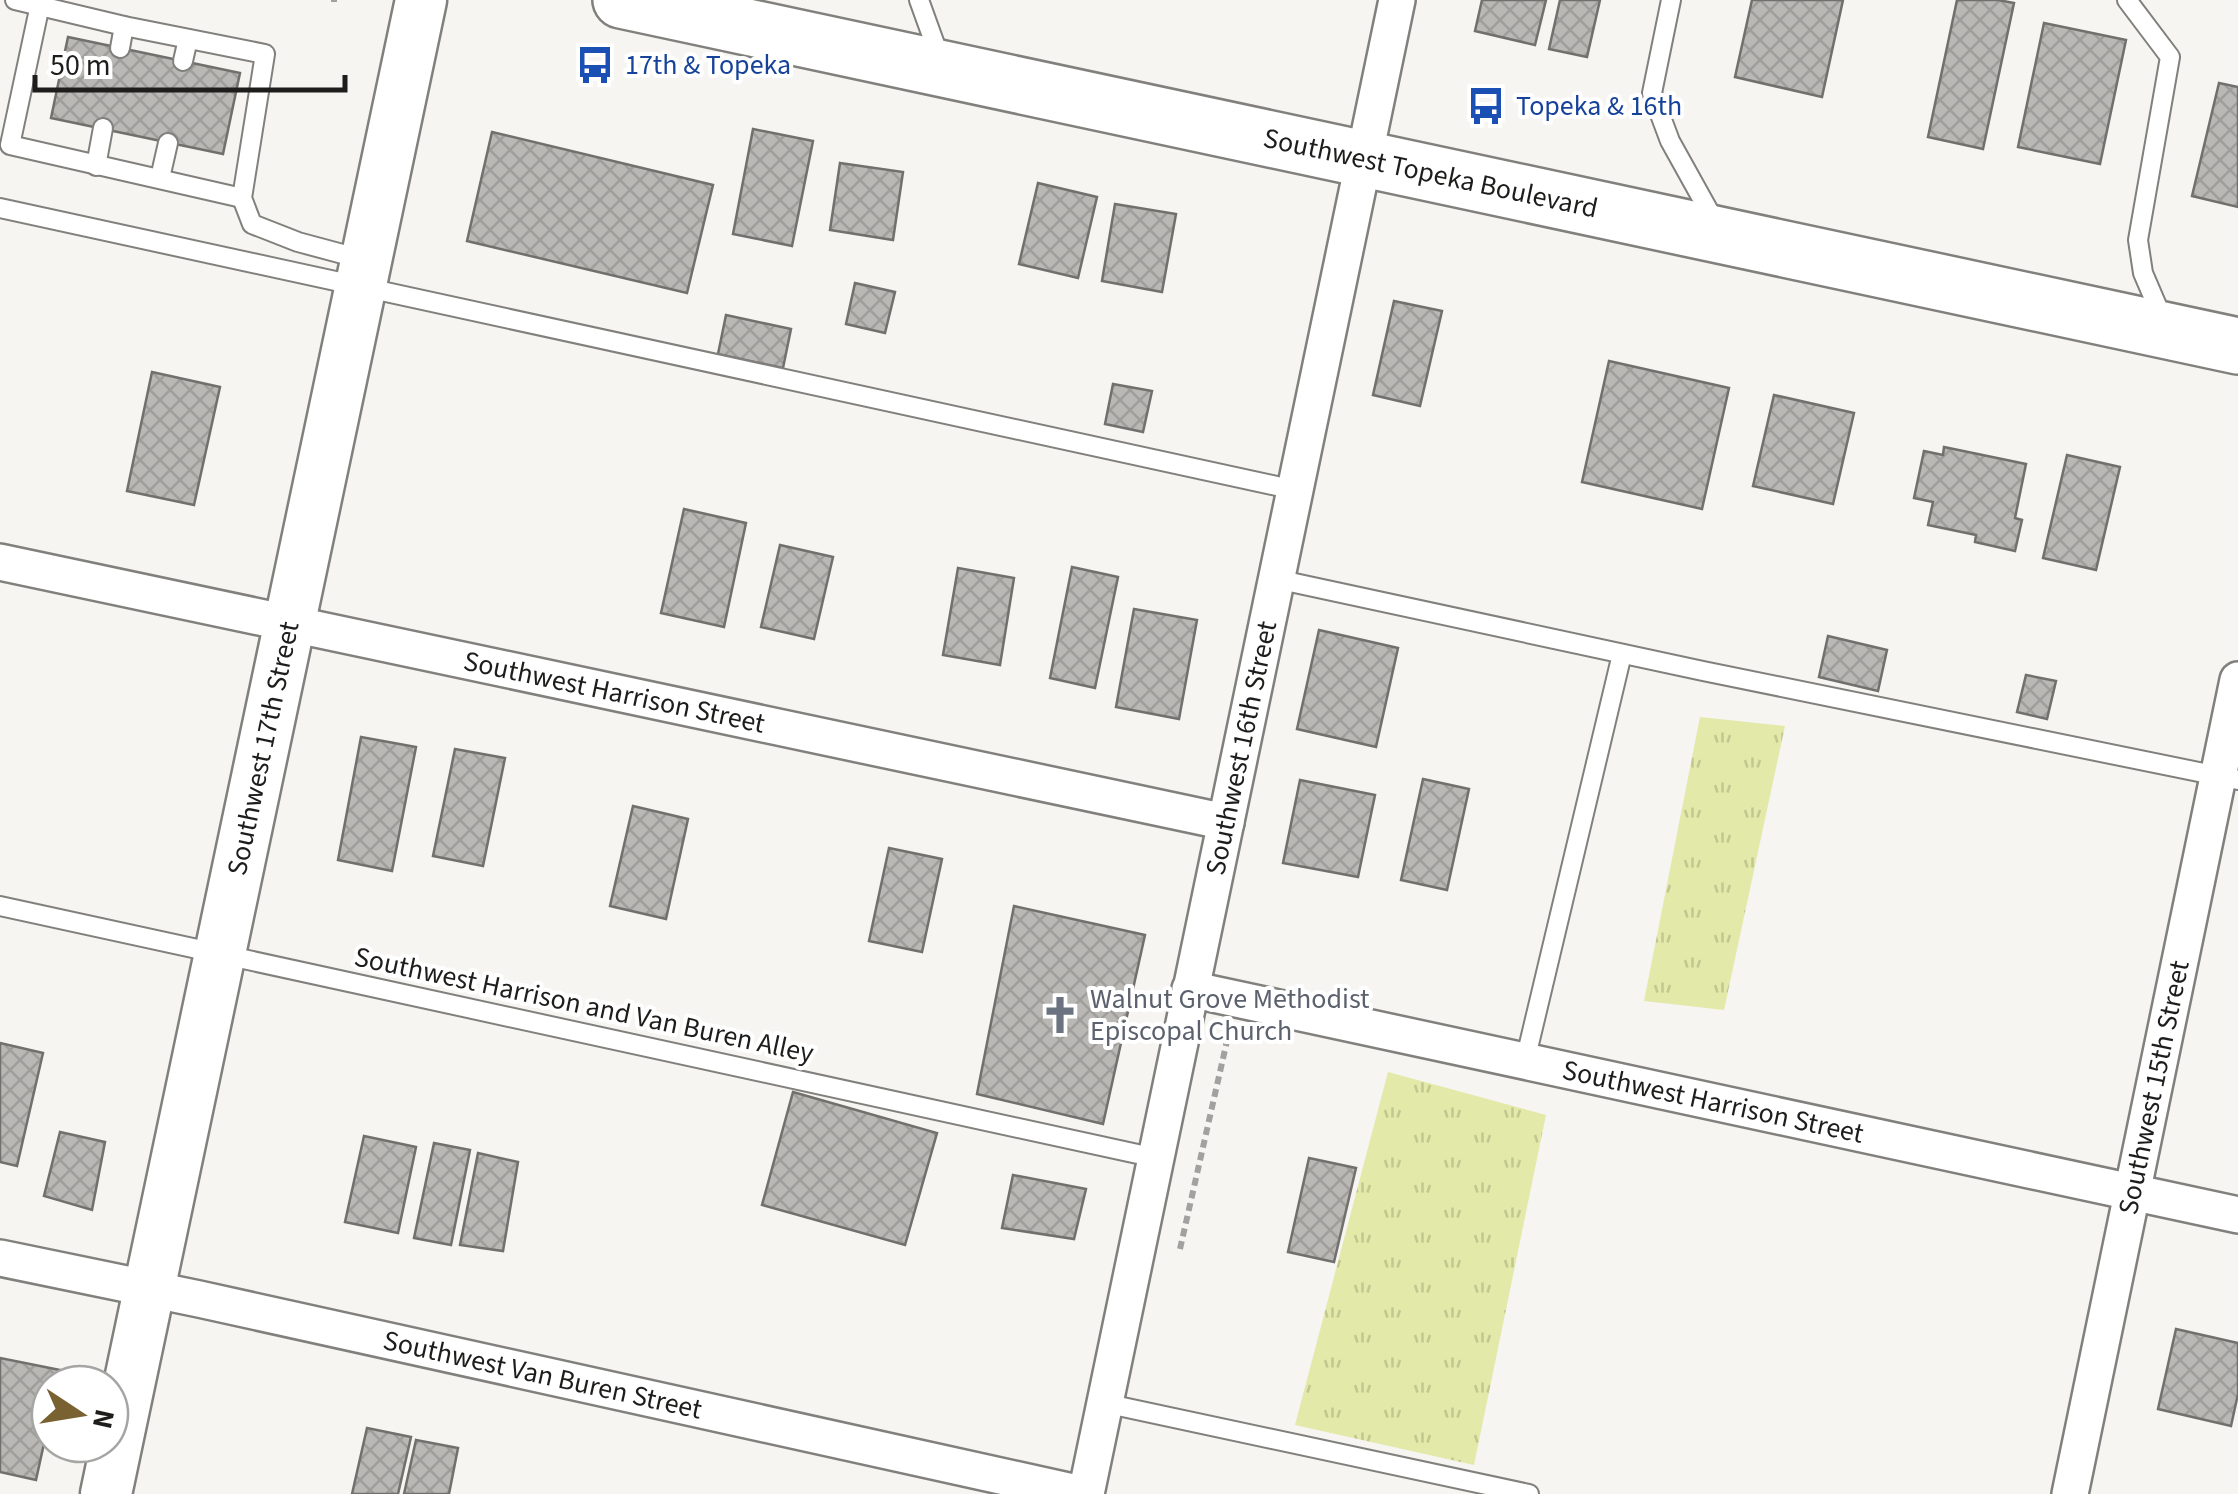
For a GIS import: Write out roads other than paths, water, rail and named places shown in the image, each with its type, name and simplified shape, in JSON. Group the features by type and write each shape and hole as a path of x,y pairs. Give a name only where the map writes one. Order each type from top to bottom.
{"main road":[{"name":"Southwest 17th Street","path":"106,1494 420,0"},
{"name":"Southwest Topeka Boulevard","path":"621,0 2238,346"}],"street":[{"name":"Southwest 16th Street","path":"1084,1494 1397,0"},
{"name":"Southwest Harrison Street","path":"0,562 1226,822"},
{"name":"Southwest 15th Street","path":"2070,1494 2132,1193 2228,778 2238,680"},
{"name":"Southwest Harrison Street","path":"1190,989 2238,1215"},
{"name":"Southwest Van Buren Street","path":"0,1258 1084,1494"}],"lane":[{"path":"15,0 265,54 242,198 252,224 363,274"},
{"path":"920,0 944,69"},
{"path":"1670,0 1652,93 1670,140 1722,236"},
{"path":"2126,0 2170,57 2138,240 2143,273 2168,331"},
{"path":"40,3 10,145 242,198"},
{"path":"120,48 124,26"},
{"path":"183,62 188,39"},
{"path":"96,166 104,128"},
{"path":"160,178 168,143"},
{"path":"0,208 363,274 1295,490"},
{"path":"1276,579 2228,778"},
{"path":"1525,1062 1622,654"},
{"name":"Southwest Harrison and Van Buren Alley","path":"0,906 1156,1158"},
{"path":"1104,1403 1529,1494"}],"place":[{"name":"17th & Topeka","path":"595,65"},
{"name":"Topeka & 16th","path":"1486,106"},
{"name":"Walnut Grove Methodist Episcopal Church","path":"1060,1015"}]}
